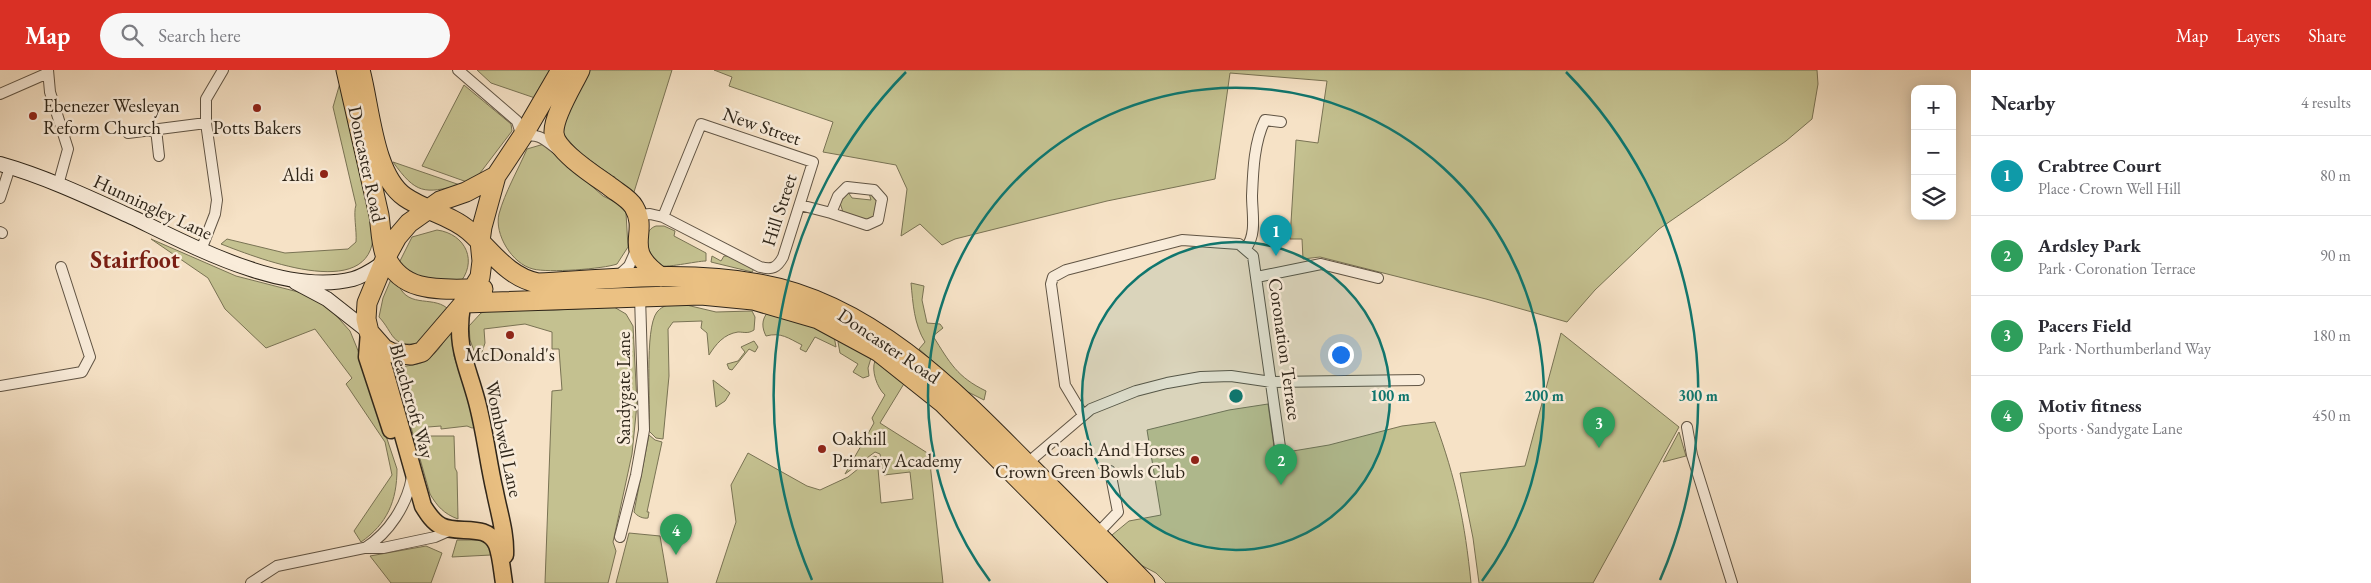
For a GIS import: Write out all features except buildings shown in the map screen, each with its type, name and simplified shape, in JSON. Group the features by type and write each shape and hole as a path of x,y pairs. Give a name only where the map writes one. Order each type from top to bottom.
{"highway":[{"name":"Doncaster Road","path":"346,70 385,260"},
{"name":"Doncaster Road","path":"360,70 387,177 403,196 429,211"},
{"path":"496,176 466,192 440,201 429,211 409,223 397,237 367,303 366,319 371,335 392,353 418,353 428,347 467,299 482,267 480,241 484,215 496,176 522,137 560,70"},
{"path":"580,70 563,106 554,133 558,142 580,165 633,205 638,215 637,248 644,263 661,278"},
{"path":"429,211 458,223 480,241"},
{"name":"Doncaster Road","path":"480,241 510,271 526,280 538,282 708,276 762,284 810,298 845,314 896,346 943,382 1122,583"},
{"path":"385,260 394,270 415,286 467,299"},
{"path":"591,280 634,288 640,296"},
{"name":"Doncaster Road","path":"467,299 600,290 617,298 700,295 753,300 799,312 833,326 879,352 921,385 1097,534 1145,583"}],"main road":[{"name":"Hunningley Lane","path":"5,166 58,184 224,260 291,279 334,281 352,279 385,260"},
{"name":"Hunningley Lane","path":"291,279 327,299 371,335"},
{"name":"Wombwell Lane","path":"467,299 460,348 470,376 485,432 494,492 503,528 504,582"},
{"name":"Bleachcroft Way","path":"371,335 384,368 412,470 427,513 436,523 451,530 472,529"},
{"path":"472,529 490,518 494,492"},
{"name":"Wombwell Lane","path":"472,529 485,533 495,542 504,582"}],"street":[{"path":"201,250 216,214 217,200 206,123 206,99 222,70"},
{"path":"458,70 517,121 522,137 530,134 540,136 580,165"},
{"path":"0,94 48,71 50,92 68,149 58,184"},
{"path":"1083,415 1065,385 1051,284 1053,277 1066,270 1182,240 1239,244 1250,252 1252,240 1252,195 1258,134 1265,120 1281,122"},
{"path":"128,133 206,123"},
{"name":"New Street","path":"663,217 701,124 813,162"},
{"path":"156,129 160,156"},
{"name":"Hill Street","path":"663,217 760,267 769,269 775,267 783,257 813,162"},
{"path":"0,198 5,166"},
{"path":"800,204 868,225 878,220 882,199 874,190 847,187 838,196 831,213"},
{"path":"638,215 650,214 663,217"},
{"path":"615,279 629,266 637,248"},
{"name":"Coronation Terrace","path":"1250,252 1257,277 1280,447"},
{"path":"1257,277 1321,264 1351,274 1378,278"},
{"path":"0,386 82,372 90,357 61,267"},
{"name":"Sandygate Lane","path":"620,537 636,476 644,430 640,296"},
{"path":"1021,469 1091,409 1128,394 1167,383 1201,377 1231,376 1272,382 1419,380"},
{"path":"1687,427 1692,455 1732,583"},
{"name":"Bleachcroft Way","path":"364,548 384,533 401,509 407,497 412,470"},
{"path":"1097,534 1118,512 1110,470"},
{"name":"Bleachcroft Way","path":"251,583 277,566 364,548 383,548 434,537 451,530"}],"shaded area":[{"path":"477,70 553,70 535,98 491,83"},
{"path":"588,70 672,70 634,192 580,153 563,134 567,112"},
{"path":"714,70 1817,70 1818,84 1812,119 1786,141 1659,229 1595,290 1567,322 1486,299 1320,257 1303,259 1302,239 1290,239 1296,140 1318,143 1327,81 1230,73 1215,179 1107,201 955,239 942,245 920,224 901,236 907,189 896,165 823,152 833,122 729,86 732,77"},
{"path":"340,83 373,225 370,250 358,265 339,271 315,271 262,259 221,244 227,239 285,253 348,249 356,242 356,205 333,107"},
{"path":"464,85 511,124 512,131 477,177 467,182 422,166"},
{"path":"544,144 603,196 619,204 626,213 628,247 617,264 575,270 550,271 533,269 518,261 506,247 498,222 508,189 527,149"},
{"path":"393,162 460,185 438,190 422,189 408,180"},
{"path":"848,192 852,198 871,200 869,193 872,195 877,202 877,214 869,221 843,212 840,203 843,195"},
{"path":"656,226 664,226 675,231 674,236 706,253 706,261 667,266 657,264 647,254 648,233"},
{"path":"437,230 455,237 466,250 468,267 458,285 422,281 398,265 412,237"},
{"path":"151,239 236,276 306,294 331,310 350,331 397,469 397,481 389,511 378,528 361,542 354,531 392,475 385,442 346,384 352,378 315,329 266,348 225,309 208,278"},
{"path":"712,256 721,261 724,256 728,256 754,269 752,272 711,262"},
{"path":"392,277 397,280 406,295 412,299 434,302 447,308 419,343 410,344 398,341 379,317 383,298"},
{"path":"911,283 924,286 922,300 927,323 940,324 943,328 933,336 944,354 961,375 986,391 984,400 968,392 919,349 925,342 916,321"},
{"path":"678,303 716,312 752,311 755,317 754,330 733,333 725,337 709,355 707,333 701,328 702,321 673,322 668,329 669,376 663,439 656,438 649,431 649,351 653,321 657,312 664,306"},
{"path":"614,307 626,314 633,326 637,404 632,454 613,542 616,551 608,583 545,583 552,391 562,390 559,349 552,349 552,332 525,324 484,329 485,343 481,355 476,356 470,340 469,326 481,313 491,310 554,310"},
{"path":"768,312 803,322 834,336 836,347 815,337 806,352 800,349 802,345 784,336 766,336 763,324"},
{"path":"453,328 454,356 477,427 467,426 441,429 441,426 428,427 429,436 454,436 458,519 441,509 430,494 395,371 401,367 421,363 429,358 441,346"},
{"path":"1561,333 1679,427 1593,583 1479,583 1473,538 1460,473 1525,466"},
{"path":"840,339 871,358 868,368 869,376 863,378 853,372 858,364 840,353 838,342"},
{"path":"754,341 758,347 755,352 749,349 732,370 729,369 727,364 738,361 745,352 741,347"},
{"path":"875,361 905,382 880,423 929,454 943,583 716,583 736,522 731,485 748,453 807,486 820,490 848,477 874,456 877,457 881,503 913,499 910,472 884,475 880,454 875,452 845,474 874,423 872,418 885,395 879,388 876,379"},
{"path":"713,380 730,393 725,401 716,407"},
{"path":"1268,404 1275,454 1329,445 1402,426 1435,422 1459,501 1471,583 1166,583 1156,573 1139,564 1112,535 1129,521 1161,515 1147,430 1229,410"},
{"path":"1679,432 1686,456 1663,462"},
{"path":"649,435 655,440 662,442 647,512 649,512 648,518 646,518 640,517 634,512"},
{"path":"629,533 660,536 668,583 616,583"},
{"path":"457,540 483,540 490,546 491,555 452,557"},
{"path":"426,546 442,553 431,583 391,583 370,556"}],"place":[{"name":"Potts Bakers","path":"257,108"},
{"name":"Ebenezer Wesleyan Reform Church","path":"33,116"},
{"name":"Aldi","path":"324,174"},
{"name":"Crabtree Court","path":"1276,256"},
{"name":"McDonald's","path":"510,335"},
{"name":"Pacers Field","path":"1599,448"},
{"name":"Oakhill Primary Academy","path":"822,449"},
{"name":"Coach And Horses Crown Green Bowls Club","path":"1195,460"},
{"name":"Ardsley Park","path":"1281,485"},
{"name":"Motiv fitness","path":"676,555"}],"district":[{"name":"Stairfoot","path":"135,259"}]}
